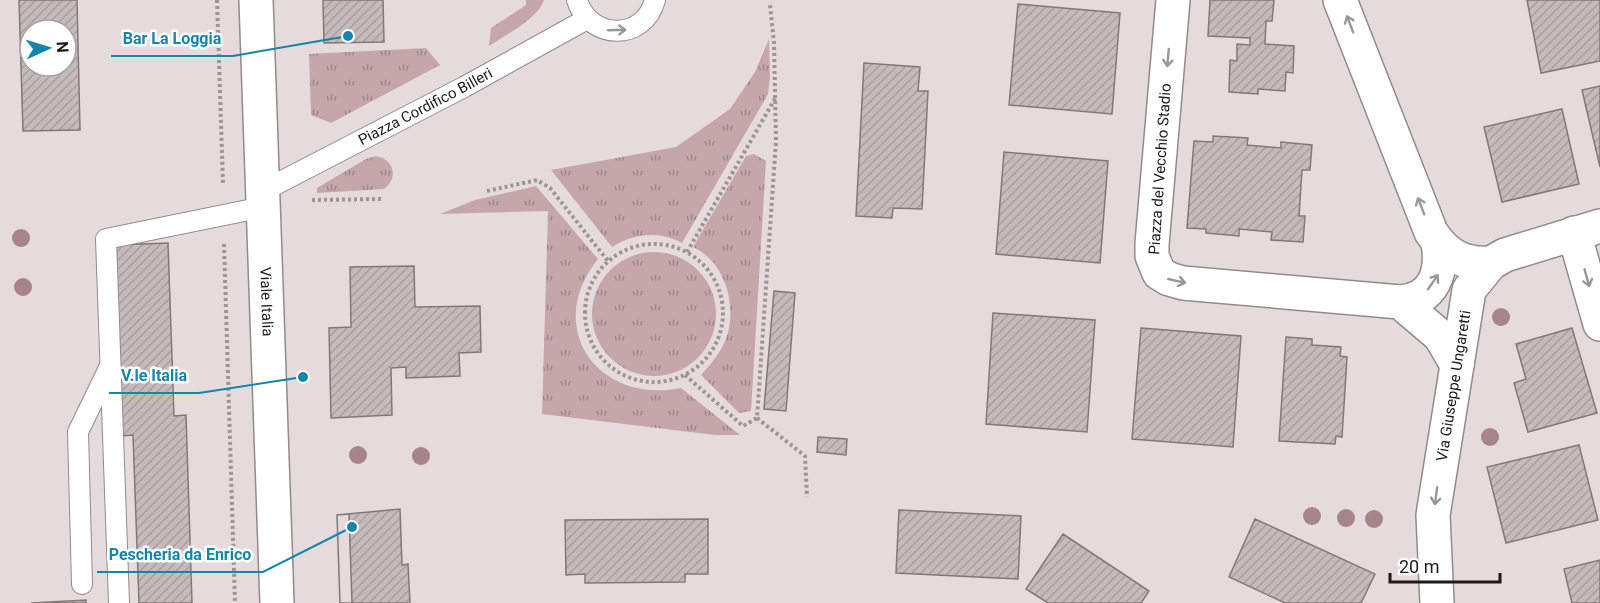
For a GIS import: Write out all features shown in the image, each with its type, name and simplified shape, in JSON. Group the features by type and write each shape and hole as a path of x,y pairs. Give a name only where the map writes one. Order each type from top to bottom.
{"street":[{"name":"Viale Italia","path":"256,0 277,603"},
{"name":"Piazza del Vecchio Stadio","path":"1173,0 1152,244 1152,256 1159,273 1169,279 1202,285 1400,302"},
{"path":"1340,0 1431,232 1438,243 1460,260 1491,263"},
{"path":"1587,229 1600,324"},
{"name":"Via Giuseppe Ungaretti","path":"1437,603 1433,515 1469,290 1491,263 1517,250 1587,229"},
{"path":"1400,302 1413,300 1435,280 1440,266 1438,243"},
{"path":"1400,302 1440,336 1457,365"}],"lane":[{"path":"577,0 587,19 597,27 609,32 622,32 646,19 655,0"},
{"name":"Piazza Cordifico Billeri","path":"110,365 106,239 224,215 263,199 587,19"},
{"path":"82,584 78,432 110,365"},
{"path":"110,365 119,603"}],"path":[{"path":"217,0 235,603"},
{"path":"757,418 776,141 777,94 770,5"},
{"path":"687,252 777,94"},
{"path":"487,191 537,180 550,188 608,261"},
{"path":"305,200 382,198"},
{"path":"646,244 661,244 687,252 699,261 716,282 723,312 722,326 712,351 698,367 685,375 663,382 635,380 619,374 596,351 588,336 584,311 593,280 608,261 622,251 646,244"},
{"path":"685,375 743,426 757,418"},
{"path":"757,418 805,456 807,497"}],"green space":[{"path":"526,0 544,0 528,20 489,46 491,28 526,5"},
{"path":"769,39 768,94 682,243 673,239 647,235 629,239 612,247 551,170 676,147 730,109 755,72"},
{"path":"426,48 440,65 331,123 311,115 309,54"},
{"path":"754,154 766,161 751,411 739,413 701,375 725,342 730,324 730,311 726,285 720,273 704,254 693,247 746,156"},
{"path":"376,156 387,161 392,170 392,180 384,189 317,193 317,188 366,159"},
{"path":"536,186 598,259 582,285 576,310 578,334 587,355 603,373 625,385 651,390 681,388 740,435 715,435 542,414 548,211 440,214 475,200"},
{"path":"654,252 678,257 698,270 711,290 716,314 711,338 698,358 678,371 654,376 630,371 610,358 597,338 592,314 597,290 610,270 630,257"}],"building":[{"path":"19,0 77,0 77,18 20,18"},
{"path":"323,0 383,0 384,42 324,43"},
{"path":"1210,0 1274,0 1272,21 1266,21 1265,44 1294,46 1293,73 1286,72 1285,91 1258,89 1258,94 1229,92 1230,60 1237,61 1237,44 1250,45 1250,38 1208,36"},
{"path":"1527,0 1600,0 1600,61 1541,73"},
{"path":"1018,4 1120,13 1112,114 1009,105"},
{"path":"78,43 80,130 23,131 21,78 78,78"},
{"path":"864,63 920,67 918,91 928,91 922,209 893,208 892,218 856,216"},
{"path":"1600,86 1600,167 1582,90"},
{"path":"1562,109 1579,184 1502,202 1484,127"},
{"path":"1213,136 1248,138 1247,145 1281,148 1281,142 1312,145 1310,170 1302,170 1299,216 1305,216 1303,242 1271,240 1272,232 1239,229 1239,236 1206,233 1206,229 1187,228 1194,141 1213,142"},
{"path":"1004,152 1108,161 1100,263 996,254"},
{"path":"168,243 174,416 186,415 192,603 139,603 133,435 122,436 115,245"},
{"path":"414,266 415,307 480,306 481,352 459,353 460,376 406,378 406,367 391,368 392,415 331,418 329,328 351,327 350,267"},
{"path":"774,291 795,293 786,411 764,409"},
{"path":"993,313 1095,320 1087,432 986,424"},
{"path":"1141,328 1241,336 1233,447 1132,439"},
{"path":"1572,328 1597,413 1528,432 1514,383 1526,379 1516,344"},
{"path":"1286,337 1312,339 1312,345 1341,347 1340,356 1347,357 1342,437 1336,436 1335,444 1279,441"},
{"path":"818,437 847,439 846,455 817,452"},
{"path":"1579,445 1598,520 1506,543 1487,467"},
{"path":"400,509 402,565 408,564 410,603 340,603 337,515"},
{"path":"899,510 1021,516 1018,579 896,573"},
{"path":"349,514 352,603 340,603 337,515"},
{"path":"708,519 708,574 685,574 685,582 585,583 585,574 566,575 565,520"},
{"path":"1255,519 1375,574 1361,603 1285,603 1229,577"},
{"path":"1063,534 1149,591 1141,603 1048,603 1026,589"},
{"path":"1600,560 1600,603 1572,603 1564,569"},
{"path":"86,600 86,603 31,603"}],"place":[{"name":"Bar La Loggia","path":"348,36"},
{"name":"V.le Italia","path":"303,377"},
{"name":"Pescheria da Enrico","path":"352,527"}]}
